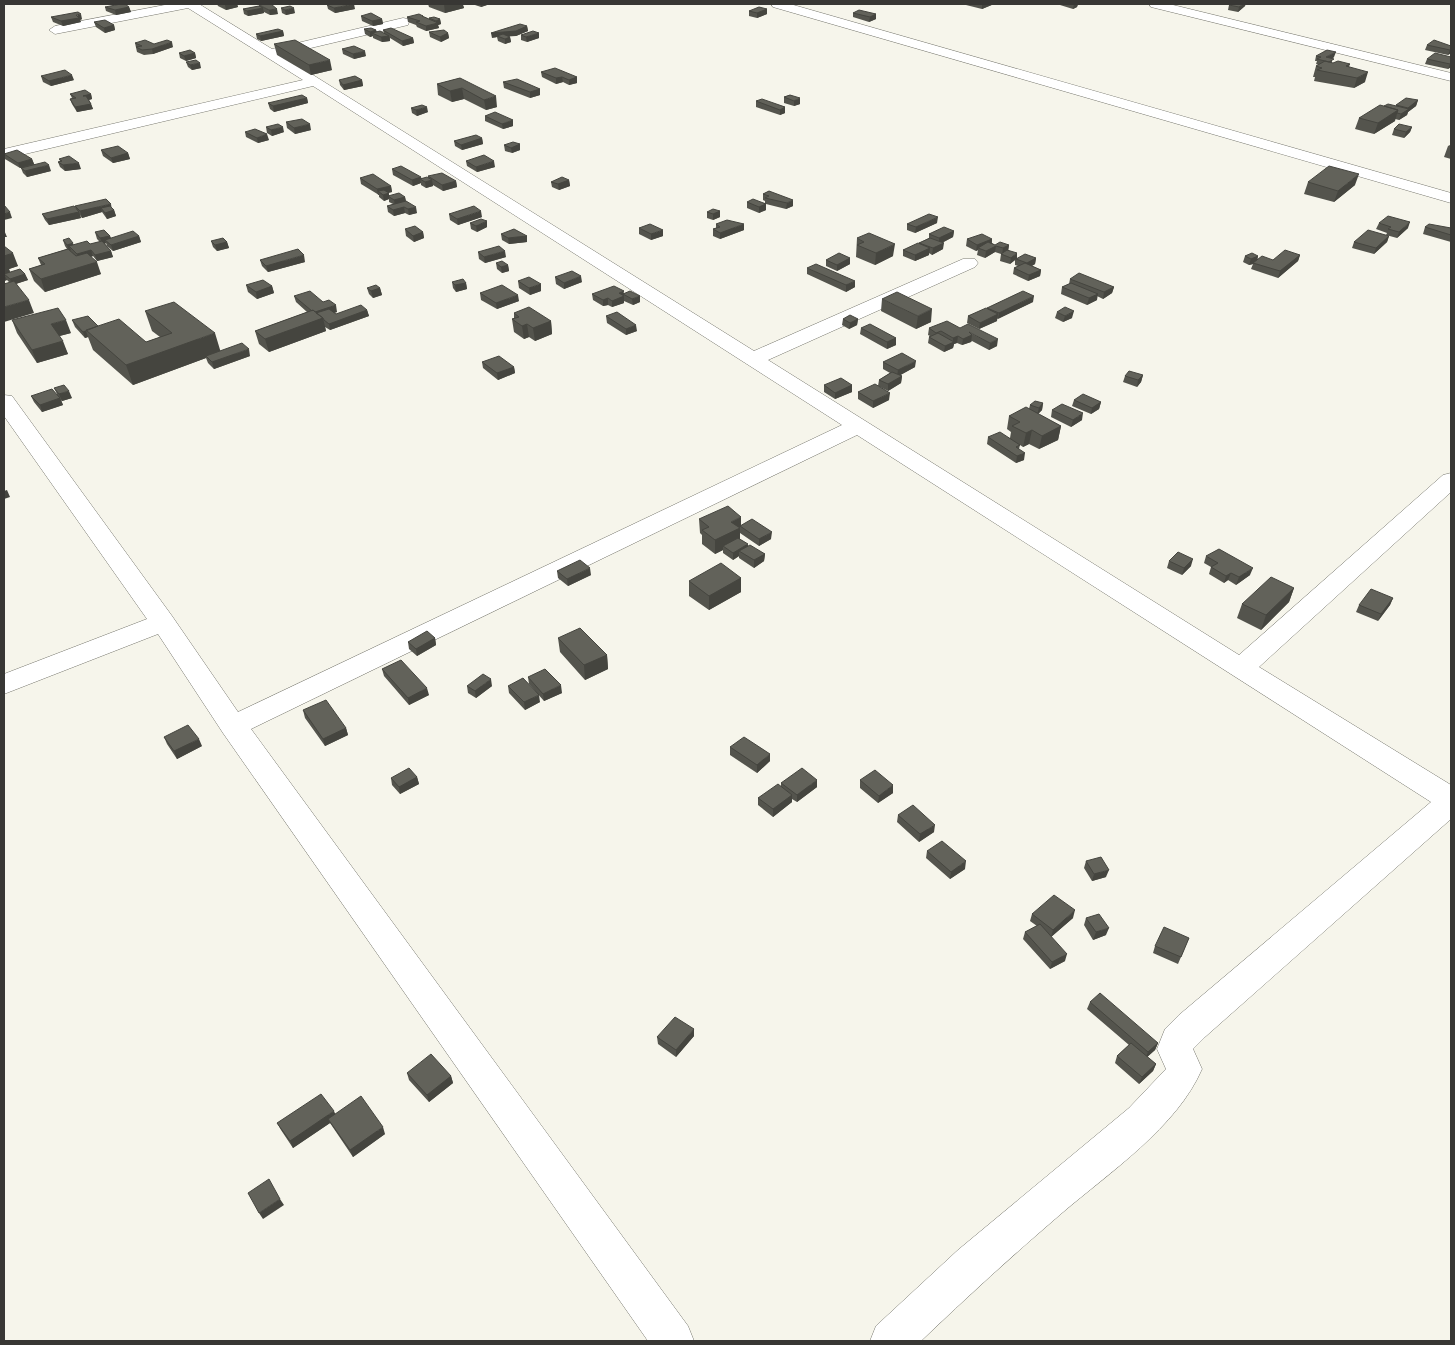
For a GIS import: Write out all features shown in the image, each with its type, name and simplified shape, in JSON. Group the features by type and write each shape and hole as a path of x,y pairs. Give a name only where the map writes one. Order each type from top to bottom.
{"street":[{"path":"55,30 190,4 316,81 755,358 858,426 1451,801 1192,1026 1178,1040 1175,1049 1184,1069 1180,1080 1142,1120 972,1264 891,1341"},
{"path":"777,4 1451,198"},
{"path":"1155,4 1451,77"},
{"path":"271,53 403,22"},
{"path":"4,154 316,81"},
{"path":"755,358 969,263"},
{"path":"4,401 163,622 233,726 673,1341"},
{"path":"233,726 858,426"},
{"path":"1240,669 1451,480"},
{"path":"4,685 163,622"}],"building":[{"path":"121,4 129,7 115,10 105,7"},
{"path":"271,4 277,9 269,10 259,5"},
{"path":"354,4 334,8 327,5"},
{"path":"1230,4 1243,4 1239,7"},
{"path":"259,6 263,8 247,11 243,9"},
{"path":"290,6 294,8 285,10 281,8"},
{"path":"759,7 767,9 757,13 749,11"},
{"path":"859,10 876,14 870,17 853,13"},
{"path":"78,12 81,14 76,15 79,18 61,21 51,17"},
{"path":"371,13 382,19 372,21 361,16"},
{"path":"419,14 438,23 426,26 416,22 420,21 407,17"},
{"path":"429,18 440,19 436,21"},
{"path":"105,20 114,25 104,28 94,22"},
{"path":"520,24 527,26 516,31 491,33"},
{"path":"371,28 376,30 370,32 364,29"},
{"path":"391,28 413,38 402,41 383,30"},
{"path":"278,29 283,31 260,36 256,34"},
{"path":"444,30 448,33 440,37 429,32"},
{"path":"380,31 389,36 381,37 372,33"},
{"path":"533,31 539,33 526,37 521,35"},
{"path":"503,34 510,37 505,39 497,36"},
{"path":"145,40 154,44 167,40 172,42 152,49 142,50 136,47 142,46 135,43"},
{"path":"295,40 330,60 309,65 274,44"},
{"path":"1434,40 1451,46 1451,49 1427,45"},
{"path":"354,46 365,51 353,54 342,49"},
{"path":"190,50 195,53 184,56 179,53"},
{"path":"1327,50 1336,52 1326,57 1334,59 1329,62 1317,59 1321,57 1316,56"},
{"path":"1435,53 1451,57 1451,63 1427,59"},
{"path":"196,60 200,63 190,65 186,62"},
{"path":"1325,61 1333,63 1338,61 1350,64 1346,66 1368,72 1357,78 1317,70 1322,68 1316,66"},
{"path":"555,68 577,77 569,80 562,77 556,78 541,72"},
{"path":"65,70 72,75 49,81 41,76"},
{"path":"355,76 362,80 343,85 339,80"},
{"path":"460,78 496,96 484,100 462,88 450,91 437,84"},
{"path":"517,79 540,89 530,92 503,82"},
{"path":"85,90 91,94 83,96 86,96 91,104 75,107 70,99 76,98 70,94"},
{"path":"302,95 307,98 273,106 268,103"},
{"path":"790,95 800,98 794,101 784,97"},
{"path":"1406,98 1418,100 1408,108 1396,105"},
{"path":"762,99 785,107 780,110 756,101"},
{"path":"1388,104 1409,109 1401,114 1397,113 1398,110 1384,106"},
{"path":"422,105 427,107 416,110 411,108"},
{"path":"1380,105 1398,110 1378,123 1359,118"},
{"path":"495,112 513,120 502,124 485,116"},
{"path":"302,119 310,124 294,128 286,122"},
{"path":"278,124 283,127 271,130 266,127"},
{"path":"1399,124 1412,127 1406,132 1394,129"},
{"path":"255,129 267,134 257,138 245,132"},
{"path":"476,135 482,138 461,145 454,141"},
{"path":"513,142 520,144 511,148 504,145"},
{"path":"118,146 128,153 111,158 101,150"},
{"path":"17,150 32,159 18,163 4,154"},
{"path":"484,155 494,161 476,167 466,161"},
{"path":"69,156 79,163 63,165 58,162 62,161 59,159"},
{"path":"45,162 49,165 25,171 21,168"},
{"path":"401,166 421,177 412,180 392,169"},
{"path":"1329,166 1359,174 1338,191 1308,182"},
{"path":"442,173 456,181 442,185 428,176"},
{"path":"373,174 391,186 377,189 360,178"},
{"path":"427,177 432,180 425,182 420,179"},
{"path":"562,177 569,180 558,184 551,182"},
{"path":"384,190 389,193 383,195 378,191"},
{"path":"769,191 793,200 787,203 765,198 769,196 763,194"},
{"path":"399,193 405,197 394,200 388,196"},
{"path":"106,199 111,204 80,211 75,206"},
{"path":"753,199 766,204 759,207 747,202"},
{"path":"406,201 416,207 408,209 404,207 393,210 387,206"},
{"path":"4,205 10,212 4,214"},
{"path":"74,206 79,212 47,219 42,214"},
{"path":"110,206 114,210 105,213 101,208"},
{"path":"474,206 481,211 457,219 449,214"},
{"path":"713,209 720,211 713,214 707,212"},
{"path":"929,214 938,217 916,227 907,224"},
{"path":"1388,216 1410,222 1399,232 1388,229 1391,227 1379,223"},
{"path":"481,219 487,221 476,226 470,223"},
{"path":"727,220 744,224 720,233 713,229 720,227 716,224"},
{"path":"650,224 663,230 651,234 639,228"},
{"path":"1429,224 1451,228 1451,235 1425,227"},
{"path":"415,226 423,232 413,236 405,229"},
{"path":"944,227 954,231 939,238 929,234"},
{"path":"514,229 527,236 508,238 501,234"},
{"path":"104,230 110,236 100,238 95,232"},
{"path":"1368,230 1389,236 1376,248 1354,242"},
{"path":"133,231 139,236 111,245 105,240"},
{"path":"869,233 895,244 876,253 857,245 864,242 857,238"},
{"path":"982,234 992,239 977,245 967,239"},
{"path":"69,238 73,243 67,245 63,240"},
{"path":"223,238 227,242 215,245 211,241"},
{"path":"930,238 944,243 933,248 919,243"},
{"path":"87,241 90,244 102,241 111,251 95,255 91,250 77,254 69,246"},
{"path":"988,242 995,245 1000,242 1009,245 1003,248 996,246 986,251 978,248"},
{"path":"918,243 930,248 915,255 903,250"},
{"path":"4,246 13,253 4,256"},
{"path":"499,246 505,251 484,257 478,252"},
{"path":"68,249 76,256 87,253 97,262 41,279 29,269 45,264 38,258"},
{"path":"298,249 304,255 266,266 260,260"},
{"path":"1007,250 1017,253 1011,258 1001,254"},
{"path":"1285,250 1300,255 1280,271 1253,263 1262,256 1273,260"},
{"path":"839,253 850,258 837,265 826,260"},
{"path":"1252,253 1258,256 1251,259 1245,256"},
{"path":"1025,254 1036,258 1027,263 1016,259"},
{"path":"502,261 508,265 501,267 496,263"},
{"path":"1025,263 1041,270 1029,275 1014,268"},
{"path":"816,264 855,281 846,285 807,268"},
{"path":"20,269 25,274 10,279 4,274"},
{"path":"572,271 581,276 564,283 555,277"},
{"path":"1079,273 1114,287 1104,292 1070,279"},
{"path":"529,277 541,284 529,288 518,281"},
{"path":"463,279 466,283 455,285 452,282"},
{"path":"263,280 272,286 256,292 246,285"},
{"path":"14,281 29,300 4,307 4,284"},
{"path":"1071,283 1098,294 1089,298 1062,287"},
{"path":"376,285 380,288 371,291 367,288"},
{"path":"502,285 518,295 496,303 480,293"},
{"path":"614,286 624,291 619,293 624,296 612,301 608,298 603,300 592,294"},
{"path":"310,291 323,302 329,300 336,305 315,312 294,296"},
{"path":"630,291 640,296 632,299 623,294"},
{"path":"1023,291 1034,296 999,313 987,308"},
{"path":"897,292 932,309 918,316 882,299"},
{"path":"174,302 215,333 126,365 86,330 119,319 146,342 172,333 145,311"},
{"path":"361,305 367,310 329,324 316,313 329,309 336,314"},
{"path":"529,307 551,321 533,328 527,324 522,326 512,319 519,317 514,313"},
{"path":"1065,307 1074,311 1065,316 1057,312"},
{"path":"58,308 66,320 51,324 63,341 32,350 12,320"},
{"path":"986,308 998,314 980,323 968,316"},
{"path":"313,310 323,318 265,339 255,331"},
{"path":"617,312 636,325 626,329 606,316"},
{"path":"850,315 858,319 850,323 843,319"},
{"path":"88,316 98,326 83,332 72,320"},
{"path":"947,321 960,328 968,324 998,339 990,343 969,332 972,335 963,339 958,336 953,338 941,331 936,333 929,328"},
{"path":"870,324 896,338 887,342 861,328"},
{"path":"938,333 954,342 945,346 929,337"},
{"path":"242,343 249,349 212,362 206,356"},
{"path":"902,353 916,361 898,370 883,362"},
{"path":"499,356 514,367 497,373 482,362"},
{"path":"1129,371 1143,375 1138,380 1125,376"},
{"path":"892,372 902,376 888,384 879,380"},
{"path":"841,378 852,385 835,393 824,385"},
{"path":"875,384 890,393 873,401 858,392"},
{"path":"64,385 69,391 59,394 54,388"},
{"path":"52,389 60,398 40,405 31,396"},
{"path":"1083,394 1101,402 1092,408 1074,400"},
{"path":"1035,401 1043,403 1039,408 1030,405"},
{"path":"1062,404 1083,413 1073,420 1052,410"},
{"path":"1026,407 1061,426 1042,436 1032,430 1026,433 1012,426 1020,422 1009,416"},
{"path":"1000,432 1020,445 1016,447 1025,453 1017,456 988,437"},
{"path":"728,506 741,517 731,522 740,528 715,540 702,530 709,527 699,519"},
{"path":"752,519 772,532 759,539 740,526"},
{"path":"738,538 748,544 733,553 723,546"},
{"path":"750,545 765,554 754,560 739,551"},
{"path":"1219,549 1253,568 1239,577 1231,573 1226,576 1211,567 1218,563 1206,556"},
{"path":"1178,552 1193,559 1184,568 1169,561"},
{"path":"580,560 590,568 567,579 557,571"},
{"path":"721,563 741,578 709,596 689,581"},
{"path":"1271,577 1294,588 1266,615 1242,604"},
{"path":"1371,589 1393,598 1381,614 1359,605"},
{"path":"580,628 607,655 584,665 558,638"},
{"path":"427,631 435,638 416,649 408,642"},
{"path":"401,660 427,688 408,698 382,669"},
{"path":"545,669 561,685 543,694 528,677"},
{"path":"483,674 491,679 475,691 467,686"},
{"path":"523,678 539,695 524,702 508,686"},
{"path":"326,700 346,728 323,739 303,710"},
{"path":"188,725 199,739 174,751 164,737"},
{"path":"744,737 770,754 757,765 730,747"},
{"path":"409,768 417,777 399,787 391,778"},
{"path":"802,768 817,780 797,795 781,783"},
{"path":"875,770 893,785 879,796 860,780"},
{"path":"778,784 792,795 773,809 758,798"},
{"path":"913,805 935,825 920,834 898,815"},
{"path":"942,841 966,861 951,872 927,851"},
{"path":"1101,857 1109,870 1094,874 1086,861"},
{"path":"1054,895 1075,910 1053,930 1032,914"},
{"path":"1099,914 1109,928 1096,932 1086,918"},
{"path":"1040,924 1067,954 1052,962 1025,932"},
{"path":"1164,927 1189,938 1181,957 1155,946"},
{"path":"1100,993 1158,1043 1148,1052 1090,1002"},
{"path":"675,1017 694,1029 676,1050 657,1037"},
{"path":"1131,1043 1156,1064 1142,1077 1117,1056"},
{"path":"431,1054 451,1076 427,1095 407,1073"},
{"path":"321,1094 334,1111 290,1141 277,1123"},
{"path":"361,1096 383,1127 350,1150 328,1119"},
{"path":"269,1179 280,1199 259,1213 248,1193"}]}
